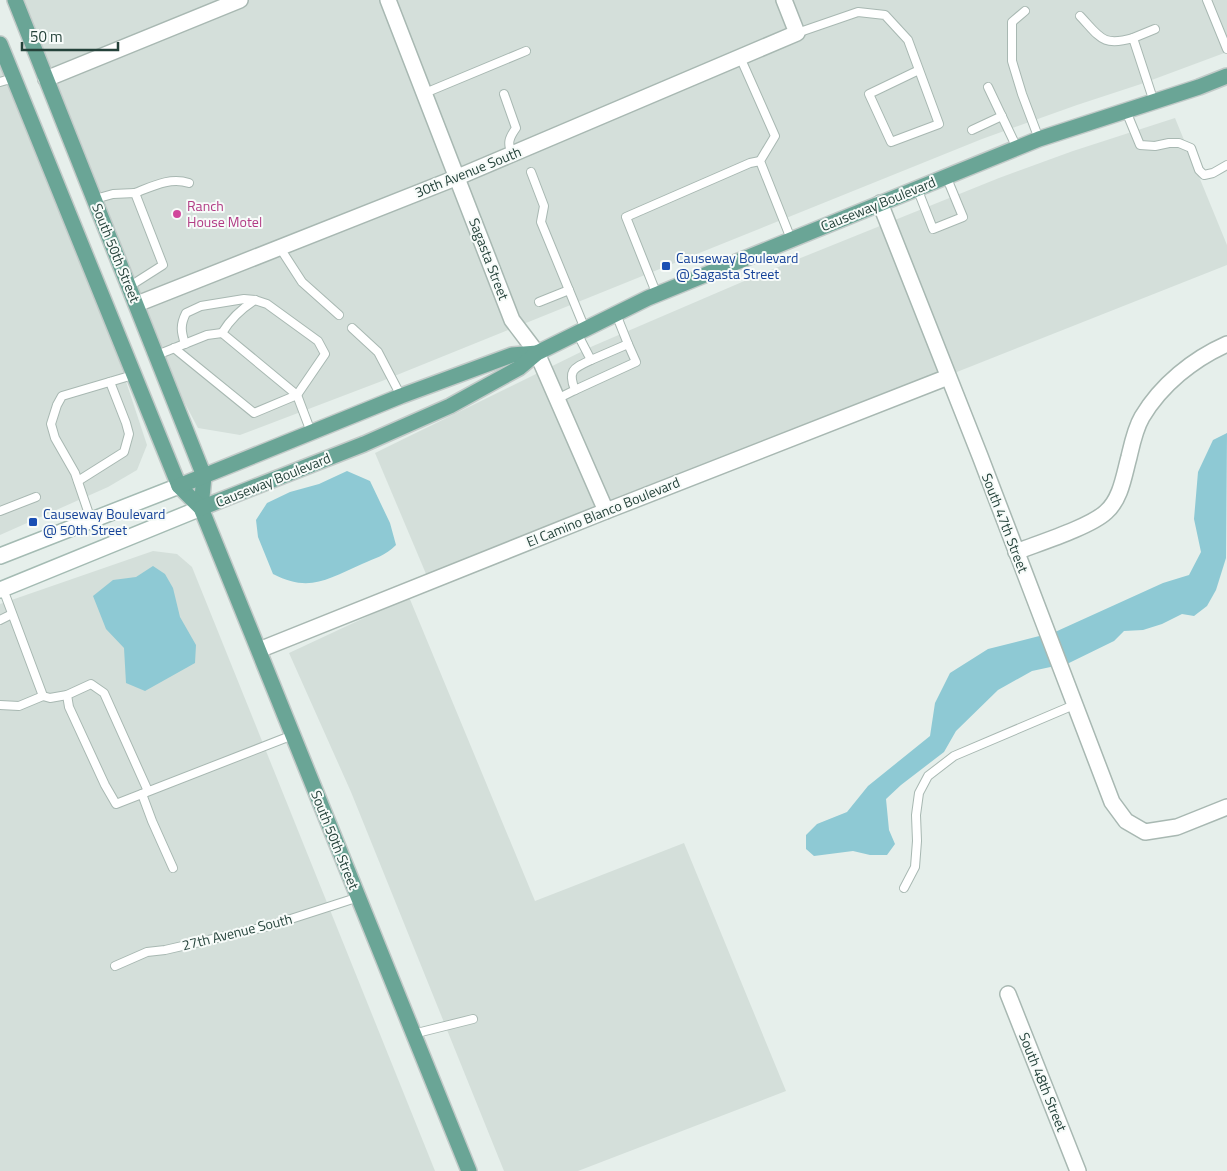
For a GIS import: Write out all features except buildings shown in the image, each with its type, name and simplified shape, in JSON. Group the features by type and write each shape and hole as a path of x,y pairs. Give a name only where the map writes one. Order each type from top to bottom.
{"main road":[{"name":"South 50th Street","path":"15,0 204,476 201,508"},
{"name":"South 50th Street","path":"0,44 7,80 179,486 201,508 469,1171"},
{"name":"Causeway Boulevard","path":"201,508 364,444 450,406 519,368 537,353 657,295 1039,139 1227,76"},
{"name":"Causeway Boulevard","path":"179,486 400,396 512,356 537,353"}],"street":[{"path":"46,79 240,0"},
{"name":"Sagasta Street","path":"388,0 512,320 537,353 606,511"},
{"path":"784,0 797,33"},
{"name":"30th Avenue South","path":"137,304 458,177 797,33"},
{"name":"South 47th Street","path":"880,203 1112,802 1126,822 1145,832 1177,827 1227,807"},
{"path":"1016,552 1090,523 1106,513 1117,500 1132,442 1141,418 1173,378 1196,361 1227,344"},
{"name":"El Camino Blanco Boulevard","path":"259,650 948,377"},
{"name":"Causeway Boulevard","path":"0,556 179,486"},
{"name":"Causeway Boulevard","path":"1,590 201,508"},
{"name":"South 48th Street","path":"1008,994 1078,1171"}],"lane":[{"path":"1207,0 1227,49"},
{"path":"1025,11 1012,22 1012,61 1039,139"},
{"path":"797,33 858,12 885,15 908,40 939,124 891,142 869,94 919,70"},
{"path":"1080,16 1100,37 1112,42 1133,38 1155,29"},
{"path":"1133,38 1154,102"},
{"path":"424,93 526,51"},
{"path":"657,295 626,217 750,163 760,161 775,136 740,57"},
{"path":"988,87 1017,148"},
{"path":"504,94 516,128 509,139 512,154"},
{"path":"1126,111 1140,145 1155,146 1179,143 1191,148 1199,170 1204,175 1213,173 1227,165"},
{"path":"972,130 1002,116"},
{"path":"760,161 791,239"},
{"path":"531,172 544,206 541,222 569,290 591,360"},
{"path":"917,188 934,229 963,217 946,176"},
{"path":"95,199 113,194 135,193 167,181 180,180 189,182"},
{"path":"130,286 163,265 135,193"},
{"path":"280,248 302,282 339,315"},
{"path":"539,302 569,290"},
{"path":"174,348 254,413 296,395 325,354 318,340 267,304 244,299 201,306 186,313 180,330 185,344"},
{"path":"222,333 241,308 255,300"},
{"path":"557,399 636,362 616,314"},
{"path":"352,328 378,352 400,396"},
{"path":"157,355 207,335 222,333 296,395 311,432"},
{"path":"575,390 571,380 576,367 628,344"},
{"path":"91,520 78,481 66,455 55,438 51,424 62,396 133,375"},
{"path":"78,481 124,452 129,434 110,382"},
{"path":"0,511 36,496"},
{"path":"1,590 43,696"},
{"path":"0,620 12,614"},
{"path":"0,705 19,706 43,696 50,698 91,684 104,693 145,792 152,821 173,868"},
{"path":"66,694 68,707 116,804 293,735"},
{"path":"904,888 915,867 916,815 919,793 928,776 954,756 1074,705"},
{"name":"27th Avenue South","path":"115,966 147,952 174,948 269,926 359,897"},
{"path":"413,1034 473,1019"}],"shaded area":[{"path":"19,0 236,0 49,74"},
{"path":"246,0 1227,0 1227,52 982,139 382,381 240,435 198,428 163,362 136,304 46,81"},
{"path":"0,61 104,315 147,445 137,470 108,487 0,535"},
{"path":"1175,118 1227,245 1227,265 429,581 375,453 593,346 756,276 999,178 1073,151"},
{"path":"153,551 177,554 192,567 435,1171 0,1171 0,604"},
{"path":"409,597 535,901 684,843 786,1091 578,1171 504,1171 351,792 289,653"}],"water":[{"path":"1227,433 1226,558 1216,590 1207,606 1194,616 1182,614 1162,624 1143,630 1124,631 1114,641 1069,663 1032,671 998,690 956,731 944,752 886,799 889,830 895,844 887,855 870,855 853,851 814,856 806,849 806,835 817,824 847,812 868,786 930,736 935,703 950,673 988,649 1055,632 1163,583 1189,575 1201,552 1194,519 1198,472 1213,440"},
{"path":"347,471 370,481 390,523 396,545 380,556 339,575 318,582 298,583 273,574 258,537 256,520 267,503 290,492 319,484"},
{"path":"153,566 165,574 173,588 180,617 196,645 195,663 145,691 126,683 124,648 106,629 93,596 113,580 136,577"}],"place":[{"name":"Ranch House Motel","path":"177,214"},
{"name":"Causeway Boulevard @ Sagasta Street","path":"666,266"},
{"name":"Causeway Boulevard @ 50th Street","path":"33,522"}]}
